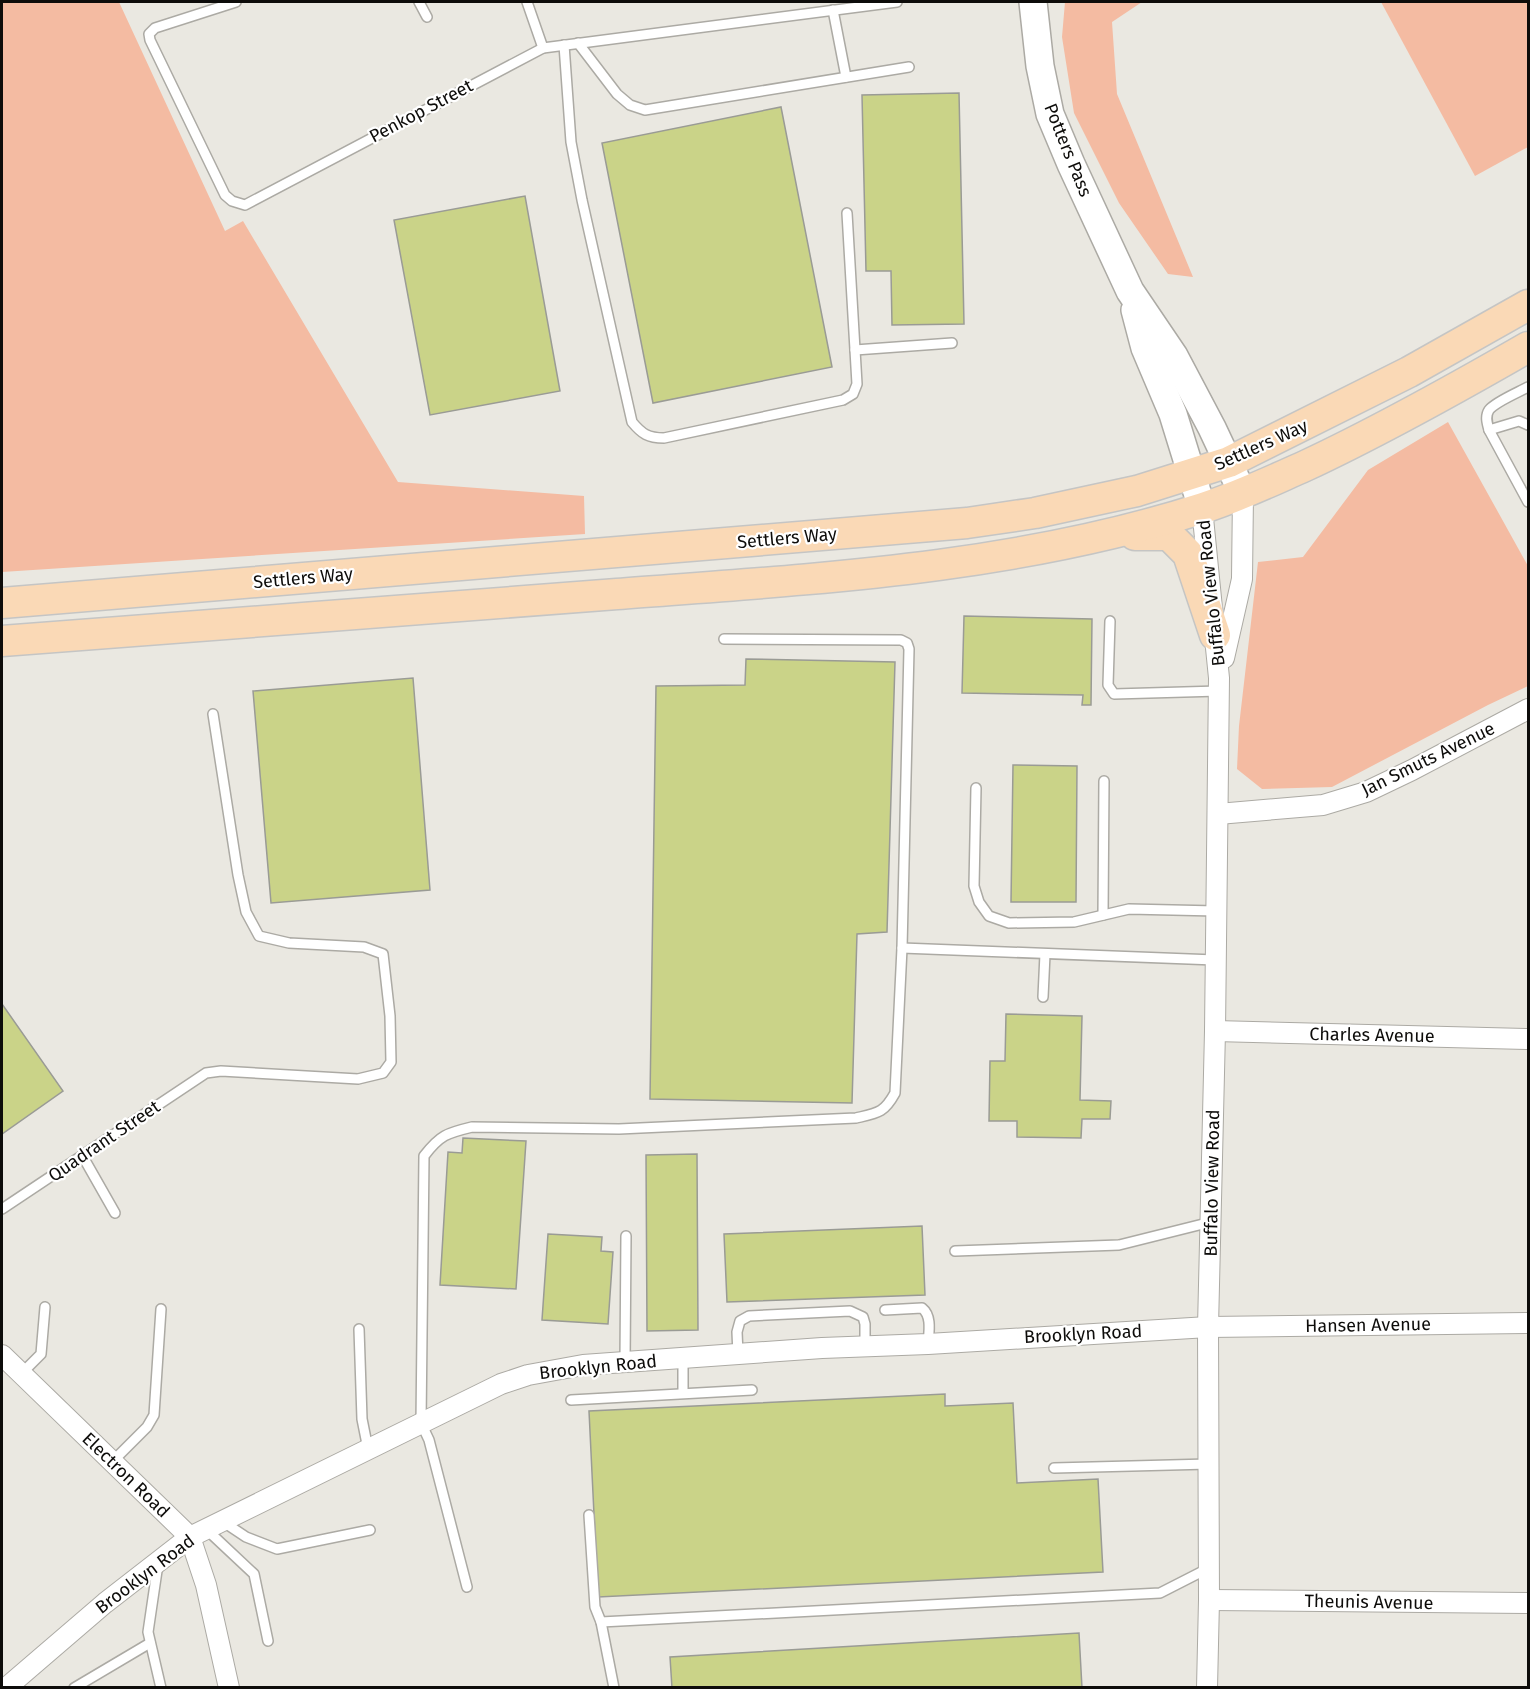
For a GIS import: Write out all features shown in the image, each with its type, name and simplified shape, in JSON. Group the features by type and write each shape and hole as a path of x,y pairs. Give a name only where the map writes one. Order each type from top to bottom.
{"main road":[{"name":"Settlers Way","path":"2,603 967,523 1035,513 1137,491 1229,462 1409,372 1528,305"},
{"name":"Settlers Way","path":"2,641 832,578 975,561 1041,549 1158,521 1243,494 1353,444 1428,405 1528,347"},
{"path":"1041,549 1144,534 1170,535 1188,554 1215,635"}],"street":[{"name":"Potters Pass","path":"1033,2 1040,66 1050,114 1093,214 1130,291 1174,356 1243,494"},
{"name":"Potters Pass","path":"1130,291 1145,348 1173,414 1202,508"},
{"name":"Buffalo View Road","path":"1219,685 1242,579 1243,494"},
{"name":"Buffalo View Road","path":"1202,508 1219,685 1215,1031 1208,1327 1207,1688"},
{"name":"Jan Smuts Avenue","path":"1218,814 1323,805 1366,792 1528,709"},
{"name":"Charles Avenue","path":"1215,1031 1528,1039"},
{"name":"Hansen Avenue","path":"1208,1327 1528,1323"},
{"name":"Brooklyn Road","path":"6,1688 105,1603 158,1561 206,1529 501,1384 528,1375 583,1365 738,1354 1208,1327"},
{"name":"Electron Road","path":"2,1355 112,1462 206,1529 206,1585 229,1688"},
{"name":"Theunis Avenue","path":"1209,1600 1528,1603"}],"lane":[{"name":"Penkop Street","path":"236,2 155,28 149,34 225,195 232,201 244,205 543,48 897,2"},
{"path":"419,2 427,17"},
{"path":"527,2 543,48"},
{"path":"834,10 846,77"},
{"path":"578,43 617,94 630,105 645,110 909,67"},
{"path":"564,45 571,142 582,200 632,422 640,432 650,438 664,438 843,400 853,394 857,384 847,213"},
{"path":"855,350 952,343"},
{"path":"1528,387 1488,411 1486,419 1489,430 1528,502"},
{"path":"1489,430 1519,421 1528,425"},
{"path":"1110,621 1108,685 1114,694 1219,685"},
{"path":"467,1587 429,1440 421,1423 424,1156 435,1141 450,1132 472,1127 619,1129 856,1118 874,1114 888,1107 895,1093 902,948 909,661 907,643 901,640 724,639"},
{"name":"Quadrant Street","path":"2,1209 206,1073 221,1071 357,1079 383,1073 391,1062 390,1016 383,954 364,947 289,944 259,936 246,912 232,842 213,714"},
{"path":"1103,915 1104,781"},
{"path":"976,788 974,886 979,902 989,916 1010,923 1074,922 1129,909 1216,911"},
{"path":"902,948 1215,960"},
{"path":"1043,997 1045,954"},
{"path":"82,1155 115,1213"},
{"path":"955,1251 1119,1245 1211,1222"},
{"path":"625,1362 626,1236"},
{"path":"21,1374 41,1354 45,1307"},
{"path":"885,1310 922,1308 925,1310 929,1323 928,1344"},
{"path":"112,1462 147,1427 154,1415 161,1309"},
{"path":"738,1354 738,1326 740,1321 749,1316 850,1311 863,1317 865,1346"},
{"path":"359,1329 362,1419 368,1449"},
{"path":"682,1358 682,1393"},
{"path":"571,1400 752,1390"},
{"path":"1054,1468 1209,1464"},
{"path":"589,1515 595,1606 601,1622 615,1688"},
{"path":"206,1529 246,1537 277,1549 370,1530"},
{"path":"206,1529 254,1574 268,1641"},
{"path":"158,1561 148,1632 161,1688"},
{"path":"601,1622 1160,1593 1209,1568"},
{"path":"74,1688 150,1643"}],"shaded area":[{"path":"2,2 119,2 225,231 243,221 398,482 584,496 585,534 2,572"},
{"path":"1065,2 1142,2 1112,22 1117,94 1193,277 1168,274 1119,203 1074,113 1062,37"},
{"path":"1381,2 1528,2 1528,147 1475,176"},
{"path":"1448,422 1528,566 1528,686 1332,787 1262,789 1237,769 1239,726 1258,562 1303,557 1368,470"}],"building":[{"path":"959,93 964,324 892,325 891,271 866,271 862,95"},
{"path":"781,107 832,367 653,403 602,143"},
{"path":"525,196 560,391 430,415 394,220"},
{"path":"964,616 1092,619 1091,705 1082,705 1083,695 962,693"},
{"path":"746,659 895,662 887,932 857,934 852,1103 650,1099 656,686 745,685"},
{"path":"413,678 430,890 271,903 253,691"},
{"path":"1013,765 1077,766 1076,902 1011,902"},
{"path":"2,1004 63,1091 2,1134"},
{"path":"1006,1014 1082,1016 1080,1100 1111,1101 1110,1119 1082,1119 1081,1138 1017,1137 1017,1121 989,1121 990,1061 1005,1061"},
{"path":"463,1138 526,1141 516,1289 440,1285 448,1152 462,1153"},
{"path":"697,1154 698,1330 647,1331 646,1155"},
{"path":"922,1226 925,1295 727,1302 724,1234"},
{"path":"548,1234 602,1237 601,1251 613,1252 608,1324 542,1320"},
{"path":"945,1394 945,1406 1013,1403 1017,1483 1098,1479 1103,1572 598,1597 589,1411"},
{"path":"1079,1633 1082,1688 672,1688 670,1657"}]}
